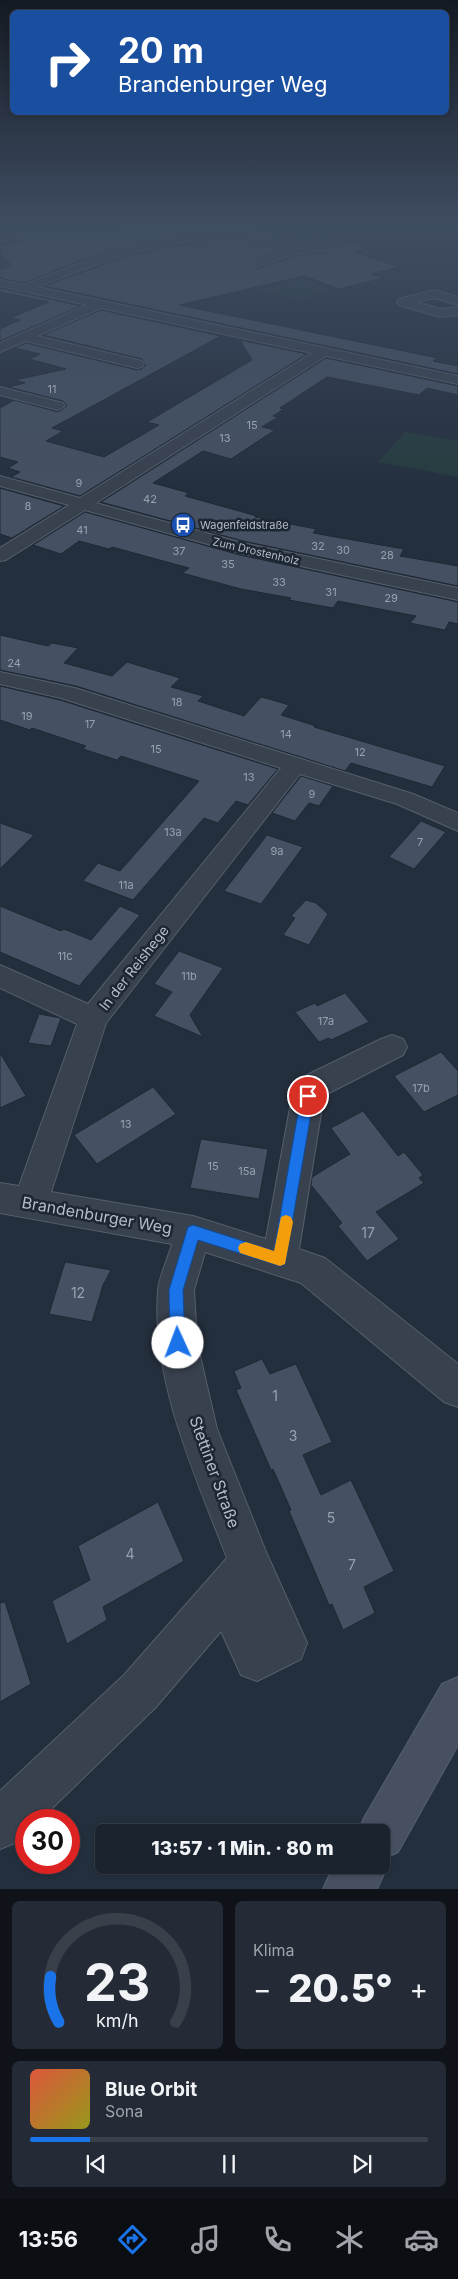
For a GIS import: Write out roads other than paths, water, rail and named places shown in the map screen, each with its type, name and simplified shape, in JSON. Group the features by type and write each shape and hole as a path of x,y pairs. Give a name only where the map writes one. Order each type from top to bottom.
{"main road":[{"path":"387,1824 458,1700"},
{"path":"348,1889 357,1874"}],"street":[{"path":"0,348 74,315"},
{"path":"152,315 458,380"},
{"path":"24,337 137,364"},
{"path":"0,556 81,503 323,352"},
{"path":"0,391 58,406"},
{"name":"Zum Drostenholz","path":"0,481 240,548 458,594"},
{"path":"0,678 67,693 404,799 458,823"},
{"name":"In der Reishege","path":"15,1201 93,1019 296,765"},
{"path":"0,976 93,1019"},
{"path":"280,1259 308,1096 318,1084 392,1047"},
{"name":"Brandenburger Weg","path":"15,1201 193,1232 312,1270 458,1388"},
{"name":"Stettiner Straße","path":"0,1825 140,1691 238,1578 197,1429 178,1343 176,1290 193,1232"}],"place":[{"name":"Wagenfeldstraße","path":"183,525"}]}
